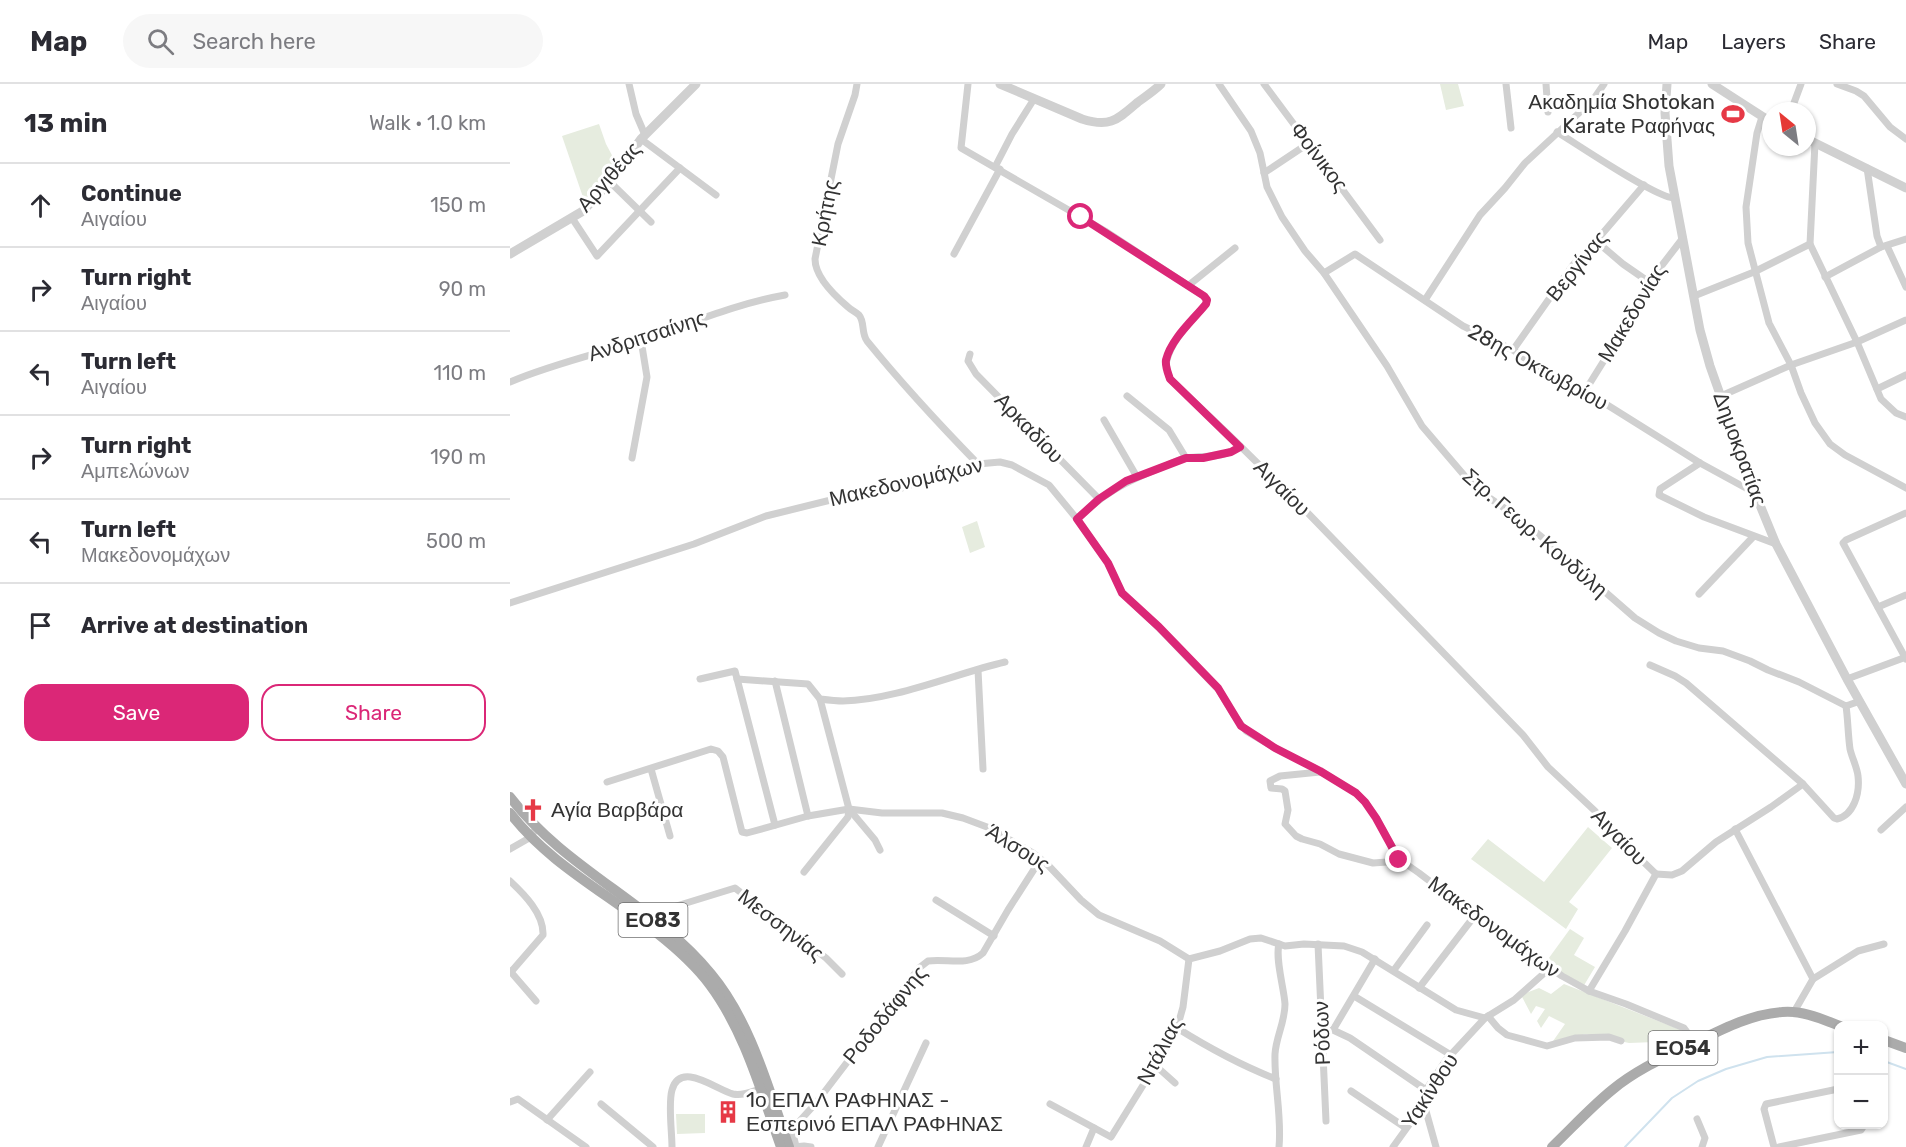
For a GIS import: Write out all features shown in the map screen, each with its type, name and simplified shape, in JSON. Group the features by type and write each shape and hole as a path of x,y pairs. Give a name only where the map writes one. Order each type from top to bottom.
{"main road":[{"name":"ΕΟ83","path":"510,797 534,832 561,862 657,933 698,971 716,994 733,1023 781,1147"},
{"name":"ΕΟ83","path":"511,816 650,917 698,958 717,981 733,1006 793,1147"},
{"name":"ΕΟ54","path":"1552,1147 1600,1100 1625,1080 1651,1064 1717,1031 1759,1015 1794,1012 1834,1024"},
{"path":"1888,1041 1906,1048"}],"street":[{"path":"628,84 643,137 716,195"},
{"name":"Αργιθέας","path":"510,254 572,218 592,201 610,182 643,137 696,84"},
{"name":"Κρήτης","path":"856,84 853,104 838,144 815,259 816,269 822,280 848,307 857,313 861,319 865,338 897,374 915,399 978,464"},
{"name":"Αιγαίου","path":"968,84 961,148 1104,231 1204,296 1207,300 1206,304 1179,335 1166,360 1170,379 1302,507 1523,735 1548,767 1595,811 1656,874"},
{"path":"1000,84 1094,123 1107,123 1120,118 1161,84"},
{"name":"Στρ. Γεωρ. Κονδύλη","path":"1219,84 1251,131 1260,153 1267,187 1282,217 1388,366 1422,426 1475,488 1514,514 1635,618 1659,633 1676,641 1699,648 1723,651 1750,661 1846,706"},
{"name":"Φοίνικος","path":"1264,84 1380,240"},
{"path":"1506,84 1511,128"},
{"path":"1546,84 1548,112"},
{"path":"1425,300 1480,215 1525,163 1593,100 1604,84"},
{"name":"Δημοκρατίας","path":"1667,84 1665,131 1674,198 1705,350 1755,493 1776,544 1847,679 1906,784"},
{"path":"1712,84 1762,117 1757,133 1746,207 1748,243 1769,323 1791,365 1815,423 1830,444 1845,455 1906,488"},
{"path":"1794,102 1801,84"},
{"path":"1837,84 1864,96 1890,127 1906,139"},
{"path":"954,254 1012,134 1034,99"},
{"path":"1557,132 1644,185 1674,198"},
{"path":"1264,173 1309,143"},
{"path":"1816,143 1906,188"},
{"path":"1811,156 1810,244 1857,342 1881,399 1886,406 1906,417"},
{"path":"572,218 597,256 680,168"},
{"path":"1867,168 1876,236 1906,287"},
{"path":"610,182 651,222"},
{"name":"Βεργίνας","path":"1513,350 1573,265 1644,185"},
{"name":"Μακεδονίας","path":"1585,391 1623,330 1648,282 1683,238"},
{"path":"1825,277 1884,247 1906,239"},
{"path":"1596,241 1648,282"},
{"path":"1694,296 1754,272 1810,244"},
{"path":"1189,285 1235,248"},
{"name":"28ης Οκτωβρίου","path":"1324,273 1355,254 1463,326 1513,350 1530,362 1585,391 1700,463 1755,493"},
{"name":"Ανδριτσαίνης","path":"510,382 641,340 689,321 765,298 785,295"},
{"path":"1721,396 1791,365 1857,342 1906,320"},
{"path":"632,458 647,377 641,340"},
{"name":"Αρκαδίου","path":"970,354 968,361 976,374 1099,499"},
{"path":"1877,389 1906,375"},
{"path":"1127,396 1169,430 1186,458"},
{"path":"1104,420 1137,477"},
{"path":"1077,519 1099,499 1126,481 1186,458 1203,458 1231,452 1240,447"},
{"name":"Μακεδονομάχων","path":"510,603 693,544 766,516 847,496 902,488 952,470 978,464 1000,462 1012,465 1049,485 1077,519 1108,563 1122,593 1159,627 1218,688 1241,726 1275,748 1322,772 1356,793 1376,818 1395,855 1476,914 1494,930 1571,983 1684,1028 1695,1042"},
{"path":"1700,463 1660,489 1659,495 1704,517 1776,544"},
{"path":"1847,679 1906,658 1843,543 1906,513"},
{"path":"1699,594 1753,537"},
{"path":"1878,608 1906,595"},
{"path":"820,699 843,701 869,698 913,689 1005,662"},
{"path":"1650,665 1686,683 1803,784 1837,819 1850,811 1857,797 1858,782 1851,754 1846,706 1860,701"},
{"path":"978,670 983,769"},
{"path":"700,679 735,671 775,825"},
{"path":"737,679 808,684 820,699 849,809 845,822 804,872"},
{"path":"775,681 808,816"},
{"name":"Άλσους","path":"607,782 711,749 718,750 723,757 742,832 747,833 808,816 849,809 882,813 942,813 963,818 987,827 1033,853 1099,915 1160,942 1189,958"},
{"path":"651,769 670,836"},
{"path":"1322,772 1280,777 1269,781 1271,788 1285,791 1288,810 1285,823 1287,826 1302,839 1320,844 1339,854 1373,863 1387,862 1395,855"},
{"path":"1589,991 1656,874 1672,875 1682,871 1716,842 1772,807 1803,784"},
{"path":"1881,830 1906,807"},
{"path":"849,809 875,840 880,850"},
{"path":"1735,830 1813,979"},
{"path":"510,849 534,832"},
{"name":"Ροδοδάφνης","path":"793,1147 796,1125 816,1103 873,1026 924,963 932,960 966,961 979,957 987,949 1008,910 1040,860"},
{"path":"510,881 528,899 539,918 543,931 543,935 511,972 536,1000"},
{"name":"Μεσσηνίας","path":"650,917 657,912 735,888 826,958 842,974"},
{"path":"936,900 994,936"},
{"path":"1419,988 1476,914"},
{"path":"1394,970 1427,925"},
{"path":"1189,958 1220,951 1250,939 1261,938 1285,946 1318,944 1355,948 1456,1010 1486,1017 1502,1032 1520,1040 1547,1046 1575,1038 1609,1037 1621,1041"},
{"path":"1279,1147 1280,1117 1275,1050 1285,1006 1278,958 1280,944"},
{"name":"Ρόδων","path":"1318,944 1326,1121"},
{"path":"1794,1012 1813,979 1858,951 1884,944"},
{"name":"Ντάλιας","path":"1094,1128 1111,1137 1156,1066 1177,1028 1183,1007 1189,958"},
{"path":"1333,1030 1375,959"},
{"name":"Υακίνθου","path":"1393,1147 1424,1104 1426,1090 1451,1055 1486,1017 1514,1000 1550,968"},
{"path":"1354,996 1451,1055"},
{"path":"1177,1028 1242,1066 1276,1079"},
{"path":"1322,1031 1333,1030 1350,1038 1426,1090"},
{"path":"878,1147 926,1043"},
{"path":"1156,1066 1175,1083"},
{"path":"547,1120 590,1072"},
{"path":"672,1147 672,1091 675,1084 682,1079 695,1077 736,1094 760,1089"},
{"path":"1774,1147 1764,1109 1766,1104 1834,1090"},
{"path":"1351,1091 1406,1128"},
{"path":"510,1102 518,1099 586,1147"},
{"path":"601,1104 653,1147"},
{"path":"1050,1104 1094,1128 1086,1147"},
{"path":"1424,1104 1436,1147"},
{"path":"1697,1119 1705,1138 1702,1147"},
{"path":"1779,1147 1862,1129"},
{"path":"793,1147 811,1147"}],"shaded area":[{"path":"1440,84 1458,84 1464,106 1446,110"},
{"path":"599,124 614,159 614,167 585,203 562,136"},
{"path":"977,521 985,547 970,553 962,527"},
{"path":"1588,827 1612,848 1569,902 1578,909 1566,929 1471,859 1488,839 1544,882"},
{"path":"1570,929 1584,938 1574,955 1595,967 1583,987 1546,962"},
{"path":"1564,984 1681,1030 1682,1041 1629,1043 1587,1034 1551,1044 1565,1024 1549,1016 1541,1028 1537,1021 1545,1009 1536,1006 1531,1014 1521,995 1539,988 1551,994"},
{"path":"676,1114 705,1114 705,1133 677,1134"}],"waterway":[{"path":"1625,1147 1672,1098 1698,1081 1726,1069 1767,1057 1834,1052"},
{"path":"1888,1062 1906,1069"}],"place":[{"name":"Ακαδημία Shotokan Karate Ραφήνας","path":"1733,114"},
{"name":"Αγία Βαρβάρα","path":"533,810"},
{"name":"1ο ΕΠΑΛ ΡΑΦΗΝΑΣ - Εσπερινό ΕΠΑΛ ΡΑΦΗΝΑΣ","path":"728,1112"}],"route":[{"path":"1081,217 1207,300 1179,335 1166,360 1167,370 1170,379 1240,447 1231,452 1203,458 1186,458 1126,481 1099,499 1077,519 1108,563 1122,593 1159,627 1218,688 1241,726 1275,748 1356,793 1376,818 1399,860"}]}
